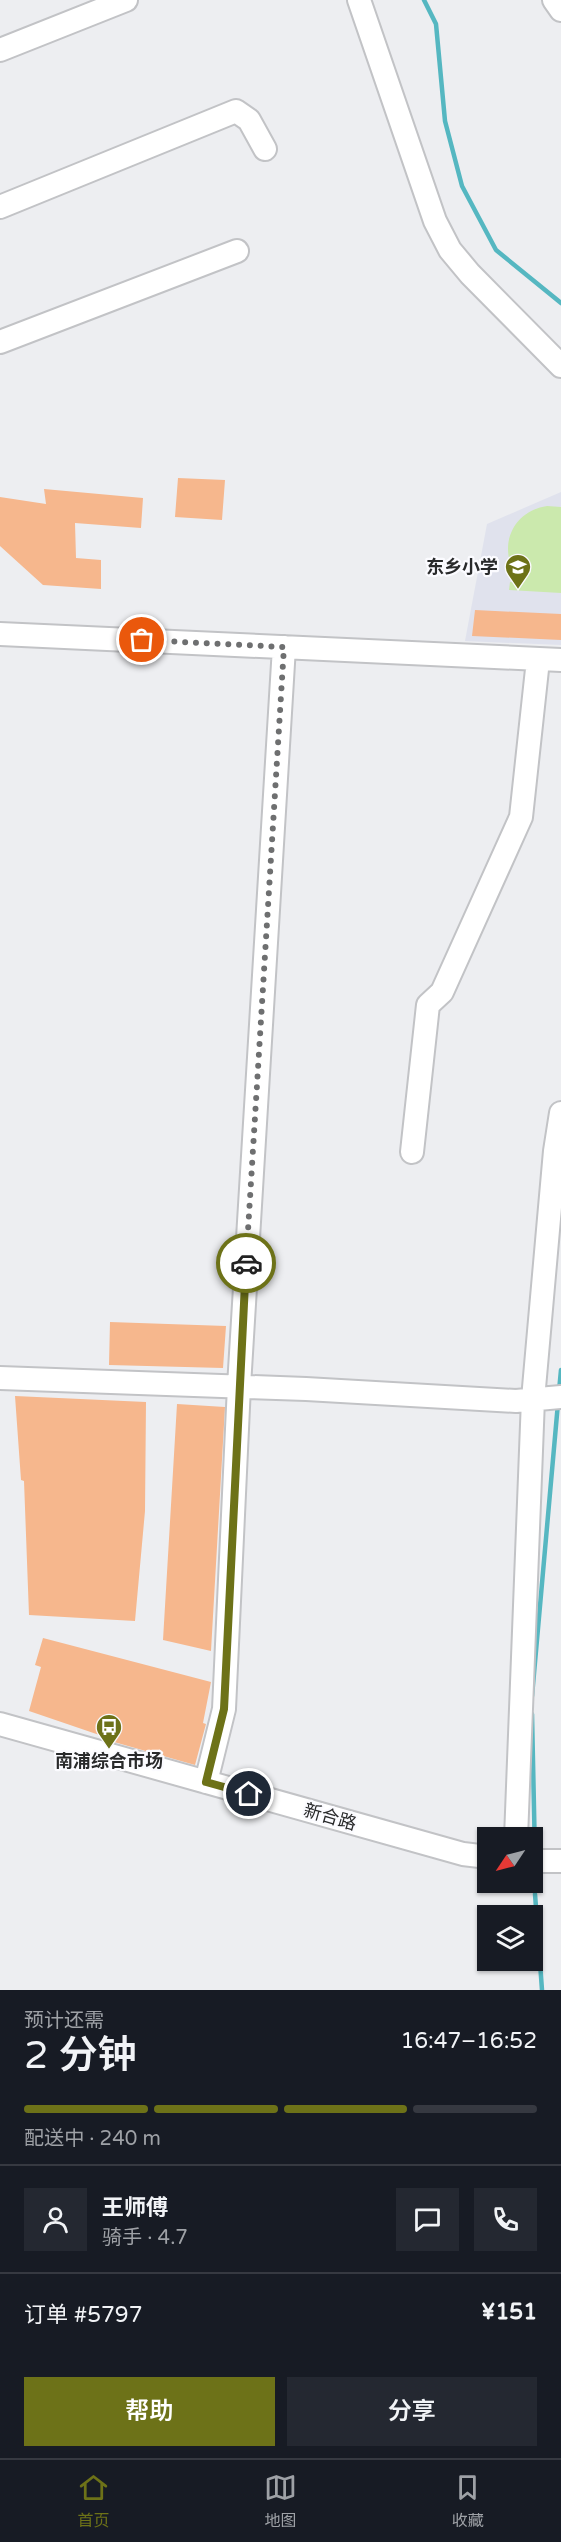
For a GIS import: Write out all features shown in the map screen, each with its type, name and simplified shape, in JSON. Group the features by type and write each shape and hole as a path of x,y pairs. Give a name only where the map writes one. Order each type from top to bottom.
{"street":[{"path":"0,50 126,0"},
{"path":"359,0 435,221 450,250 470,274 561,366"},
{"path":"554,0 561,10"},
{"path":"0,207 236,111 249,120 265,149"},
{"path":"0,342 237,251"},
{"path":"0,634 561,660"},
{"path":"206,1782 224,1709 239,1386 284,647"},
{"path":"412,1152 428,1005 442,992 520,817 538,660"},
{"path":"516,1827 532,1399 545,1245 561,1113"},
{"path":"0,1378 239,1386 516,1401 561,1397"},
{"name":"新合路","path":"0,1724 451,1851 477,1855"}],"shaded area":[{"name":"东乡小学","path":"561,492 561,645 465,641 487,524"}],"green space":[{"path":"547,506 561,507 561,593 509,590 510,582 523,583 514,572 509,560 510,536 523,517"}],"building":[{"path":"178,478 225,480 222,520 175,517"},
{"path":"44,489 143,498 141,528 75,523 76,558 101,560 101,589 43,585 0,546 0,497 46,504"},
{"path":"475,610 561,614 561,640 472,636"},
{"path":"110,1322 226,1326 223,1368 109,1365"},
{"path":"15,1396 146,1402 145,1511 135,1621 29,1615 24,1481 21,1480"},
{"path":"177,1404 225,1407 211,1651 163,1640"},
{"path":"43,1638 211,1682 203,1723 206,1724 195,1765 114,1742 114,1740 29,1711 41,1667 35,1665"}],"waterway":[{"path":"424,0 436,24 445,121 462,186 496,250 561,303"},
{"path":"559,1391 561,1370"},
{"path":"532,1696 558,1403"},
{"path":"532,1714 534,1827"},
{"path":"535,1894 542,1990"}],"way so far":[{"path":"142,640 284,647 246,1263"}],"place":[{"name":"东乡小学","path":"518,590"},
{"name":"南浦综合市场","path":"109,1750"}],"route":[{"path":"246,1263 224,1709 206,1782 249,1794"}]}
